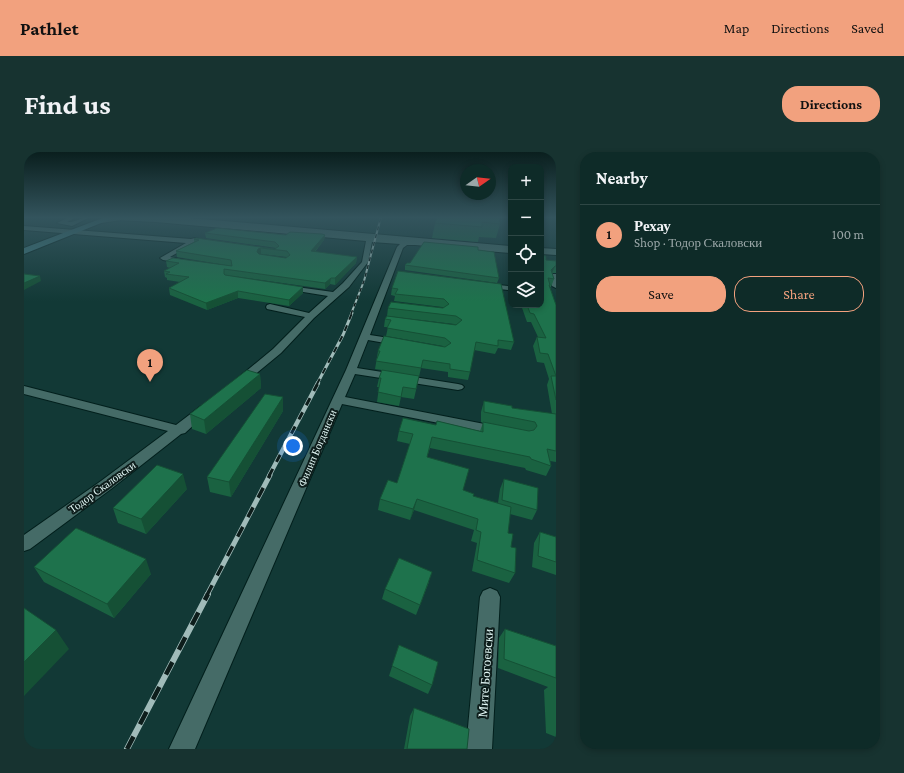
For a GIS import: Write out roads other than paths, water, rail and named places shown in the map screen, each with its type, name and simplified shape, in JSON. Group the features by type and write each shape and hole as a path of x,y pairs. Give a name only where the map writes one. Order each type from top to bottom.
{"main road":[{"path":"24,251 37,245"}],"street":[{"path":"187,245 162,258 198,264"},
{"path":"229,390 277,351 311,316 346,285 365,262 366,245"},
{"name":"Филип Богдански","path":"182,749 269,557 337,399 365,337 376,318 394,273 400,247 403,245"},
{"path":"430,245 508,251"},
{"path":"470,245 508,248"},
{"path":"184,247 209,250"},
{"path":"544,247 556,248"},
{"path":"544,250 556,252"},
{"path":"555,276 553,278 556,286"},
{"path":"477,284 508,288"},
{"path":"276,286 335,295"},
{"path":"270,307 311,316"},
{"path":"365,337 412,344"},
{"path":"351,370 458,386"},
{"path":"24,390 180,430"},
{"path":"337,399 508,433"},
{"name":"Тодор Скаловски","path":"24,544 180,430 211,404"},
{"name":"Мите Богоевски","path":"479,749 490,597"}],"railway":[{"path":"351,314 364,281 374,245"},
{"path":"317,384 343,335 352,313"},
{"path":"269,476 318,383"},
{"path":"207,595 270,475"},
{"path":"127,749 208,594"}],"place":[{"name":"Рехау","path":"150,382"}]}
